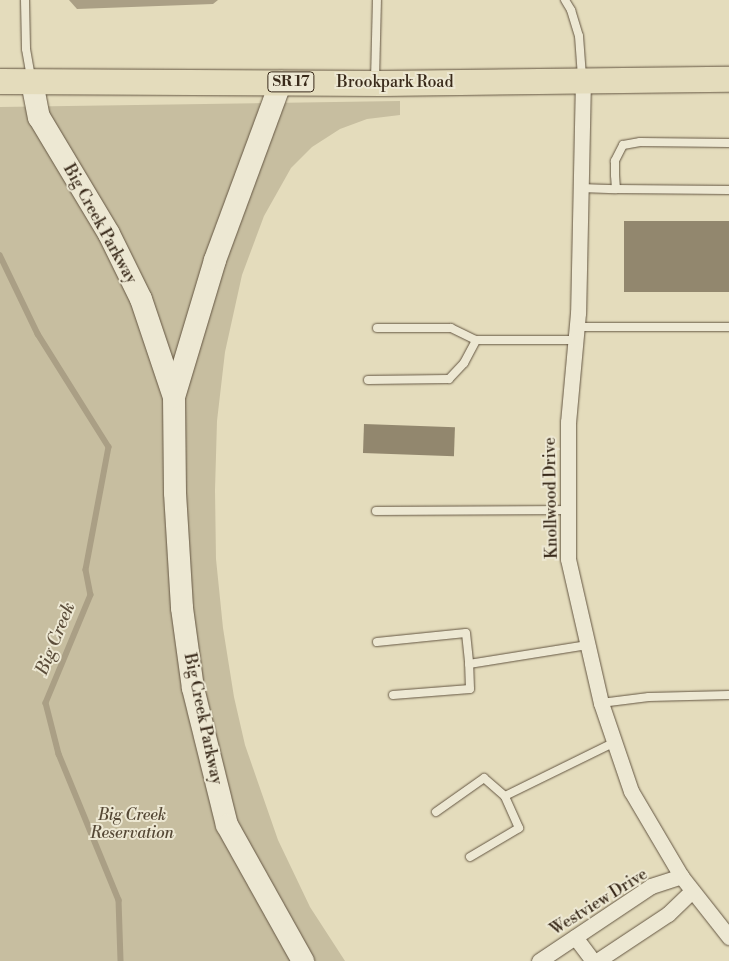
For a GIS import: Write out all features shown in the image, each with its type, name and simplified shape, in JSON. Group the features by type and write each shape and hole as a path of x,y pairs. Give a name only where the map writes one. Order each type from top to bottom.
{"main road":[{"name":"Brookpark Road","path":"0,81 375,83 729,78"}],"street":[{"name":"Knollwood Drive","path":"583,80 576,334 568,422 568,559 586,645 601,703 613,743 631,791 681,876 729,937"},
{"name":"Big Creek Parkway","path":"32,82 39,118 109,234 141,299 174,397"},
{"name":"Big Creek Parkway","path":"281,82 215,260 174,397 175,493 182,608 193,688 227,825 303,961"},
{"name":"Westview Drive","path":"539,961 651,886 681,876"},
{"path":"597,961 668,914 692,891"},
{"path":"575,937 593,961"}],"lane":[{"path":"25,0 26,49 32,82"},
{"path":"375,83 377,0"},
{"path":"564,0 571,10 579,36 583,80"},
{"path":"616,189 615,161 623,145 640,142 729,143"},
{"path":"580,188 729,190"},
{"path":"377,328 451,328 476,340 729,327"},
{"path":"368,380 448,379 464,363 476,340"},
{"path":"376,511 568,510"},
{"path":"377,642 466,633 470,689 393,695"},
{"path":"469,664 586,645"},
{"path":"601,703 649,698 729,695"},
{"path":"505,796 613,743"},
{"path":"436,812 484,778 505,796 519,828 470,856"}],"green space":[{"name":"Big Creek Reservation","path":"400,101 400,115 367,119 340,129 312,147 291,168 264,216 242,275 225,352 217,421 216,559 223,628 234,697 245,745 278,840 310,907 345,961 0,961 0,107"}],"shaded area":[{"path":"69,0 218,0 213,4 77,9"}],"building":[{"path":"624,221 729,221 729,292 624,292"},
{"path":"364,424 455,427 454,456 363,453"}],"waterway":[{"name":"Big Creek","path":"0,255 38,334 109,447 86,570 91,595 46,703 59,754 119,900 121,961"}]}
